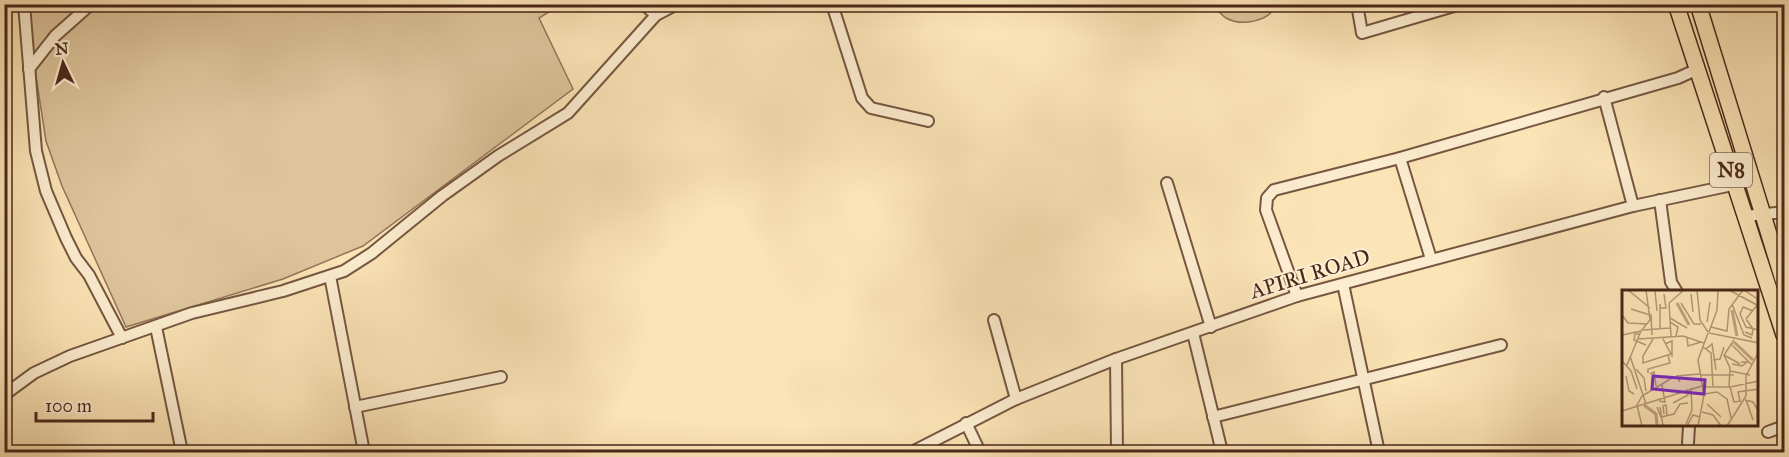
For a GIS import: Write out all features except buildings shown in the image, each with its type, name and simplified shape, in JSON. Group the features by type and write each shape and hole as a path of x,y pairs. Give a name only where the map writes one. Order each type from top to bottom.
{"highway":[{"name":"N8","path":"1676,4 1785,335"},
{"name":"N8","path":"1701,12 1785,283"},
{"path":"1682,25 1701,12"}],"street":[{"path":"24,4 36,151 46,191 76,258 89,275 122,338"},
{"path":"29,69 55,36 91,4"},
{"path":"643,4 656,15"},
{"path":"4,394 34,373 70,356 192,313 283,291 330,276 372,253 442,196 498,156 568,113 656,15 677,4"},
{"path":"832,4 862,98 871,108 928,121"},
{"path":"1357,4 1362,33 1461,4"},
{"path":"1297,296 1266,210 1267,198 1274,190 1400,158 1604,97 1678,78 1698,69"},
{"path":"1604,97 1633,206"},
{"path":"1400,158 1431,259"},
{"path":"1167,183 1210,327"},
{"name":"APIRI ROAD","path":"912,453 1016,399 1116,359 1297,296 1633,206 1737,184"},
{"path":"1660,200 1671,282 1676,290"},
{"path":"1746,216 1764,216 1785,212"},
{"path":"330,276 364,453"},
{"path":"1343,284 1379,453"},
{"path":"994,320 1016,399"},
{"path":"156,327 182,453"},
{"path":"1193,333 1222,453"},
{"path":"1214,417 1501,345"},
{"path":"1116,359 1117,453"},
{"path":"356,407 501,377"},
{"path":"966,423 980,453"},
{"path":"1768,432 1785,426"},
{"path":"1688,443 1689,427"}],"shaded area":[{"path":"428,4 445,8 452,4 560,5 539,18 573,89 363,246 283,279 126,327 62,186 46,141 25,5"},
{"path":"1213,5 1276,5 1273,11 1262,19 1240,22 1226,18"}]}
